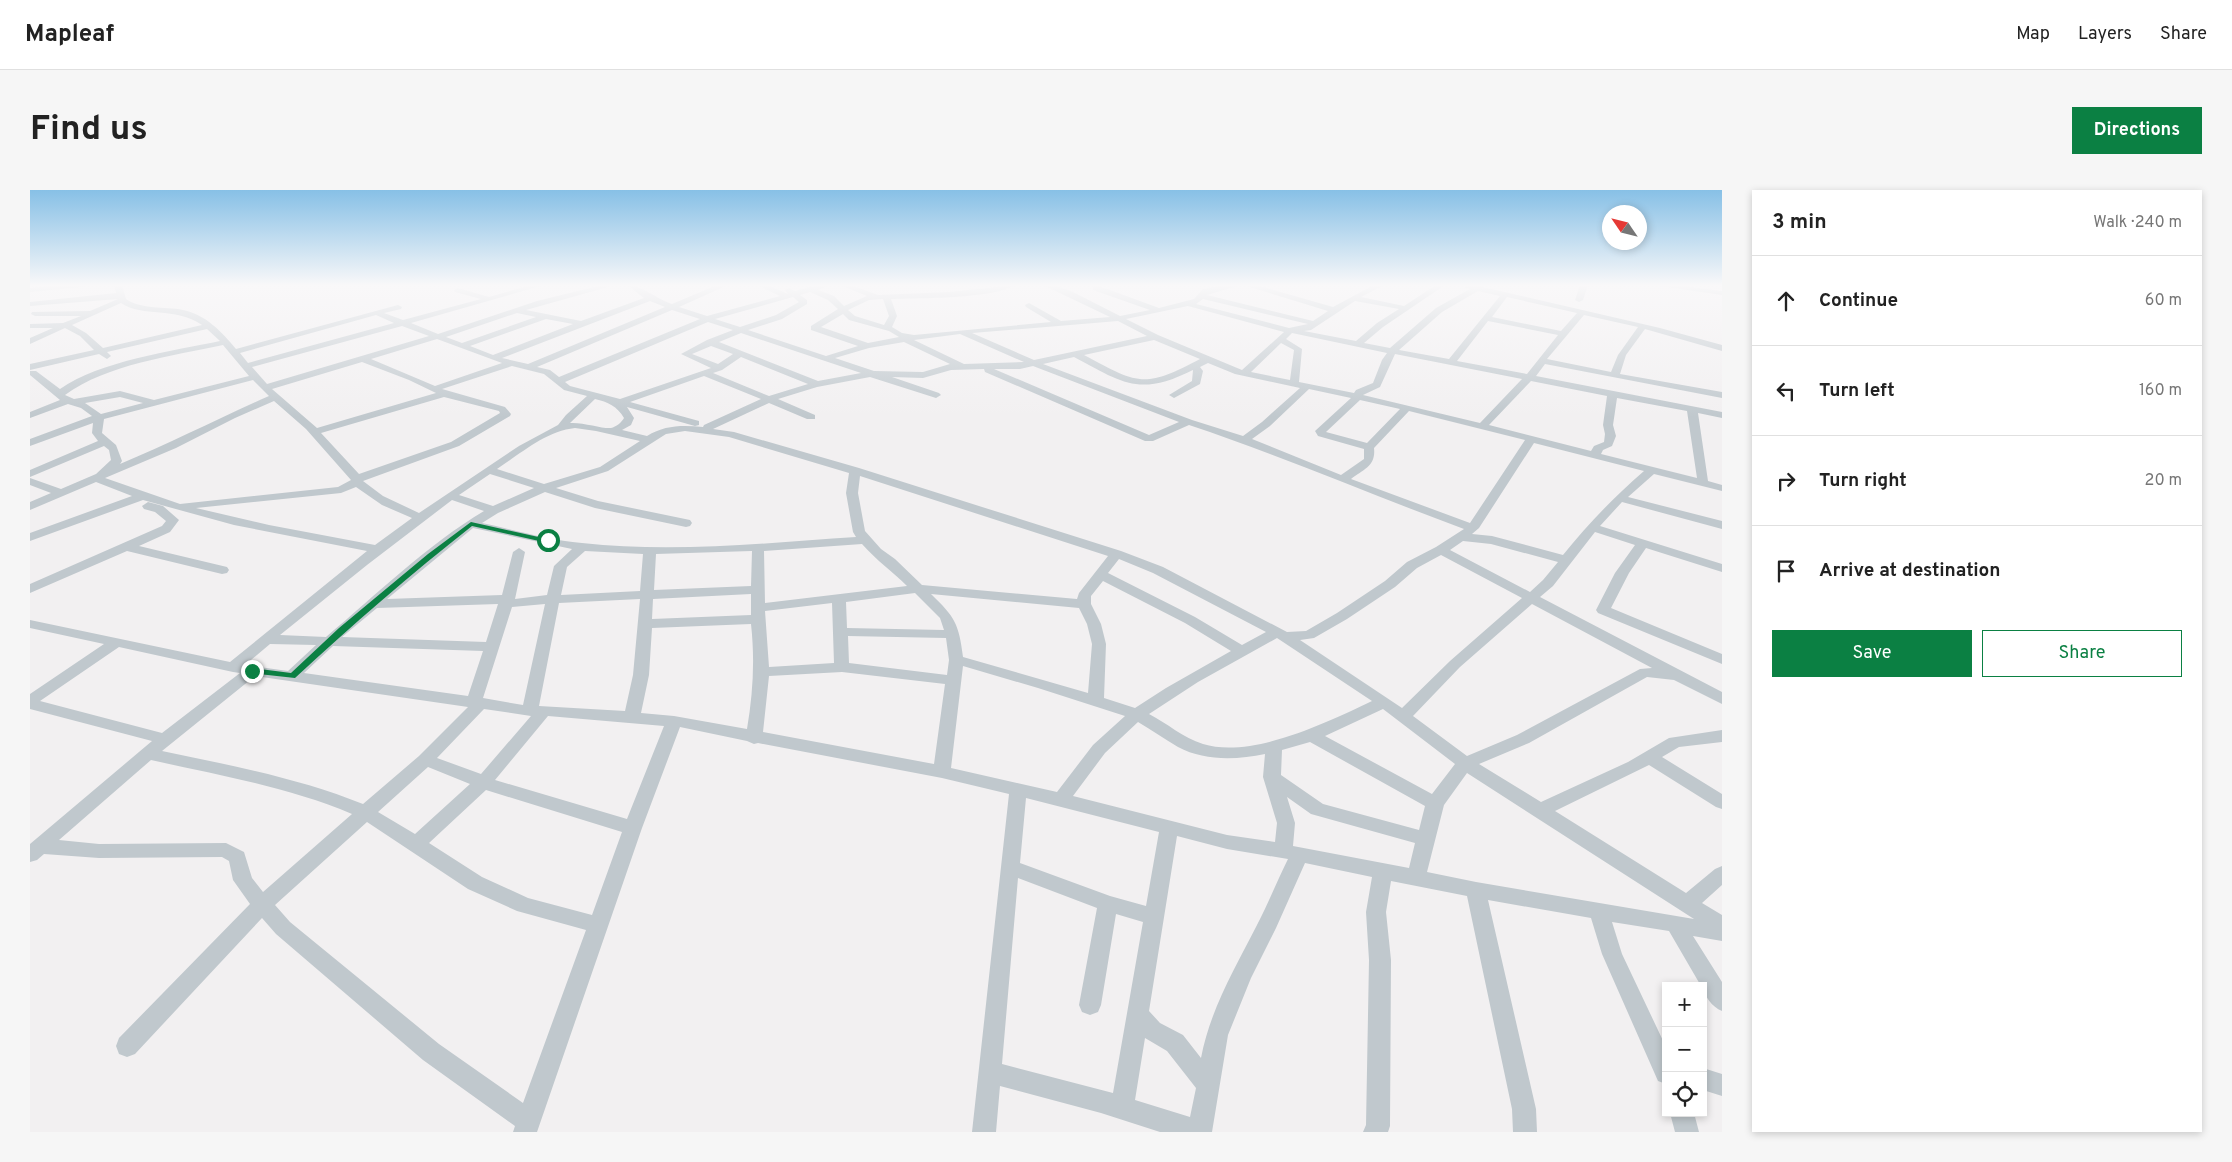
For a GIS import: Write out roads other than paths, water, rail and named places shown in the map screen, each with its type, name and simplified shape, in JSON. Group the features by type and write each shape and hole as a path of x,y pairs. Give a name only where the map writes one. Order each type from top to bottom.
{"street":[{"path":"30,341 57,329"},
{"path":"69,329 86,338 117,366 116,368"},
{"path":"100,417 89,409 63,398 31,372 48,364 197,329"},
{"path":"212,329 264,388 314,432 369,493 388,505 420,517"},
{"path":"232,352 318,329"},
{"path":"246,366 381,329"},
{"path":"417,329 494,358 546,372 567,388 591,398 616,401 855,470 1116,554 1158,570 1281,634 1384,702 1465,762 1722,926"},
{"path":"264,388 462,329"},
{"path":"461,346 510,329"},
{"path":"494,358 569,329"},
{"path":"613,329 635,332"},
{"path":"558,381 682,329"},
{"path":"738,329 936,395"},
{"path":"817,329 867,346"},
{"path":"888,329 900,335 920,337"},
{"path":"824,359 867,346 905,339 1005,329"},
{"path":"1137,329 1206,360 1241,372 1407,407 1722,488"},
{"path":"1282,329 1722,415"},
{"path":"1075,354 1134,382 1147,383 1180,372 1203,370 1241,372 1290,331 1302,329"},
{"path":"1358,344 1378,329"},
{"path":"1369,446 1320,432 1323,427 1358,396 1359,392 1378,383 1386,360 1393,350 1418,329"},
{"path":"1451,362 1477,329"},
{"path":"1538,329 1562,334"},
{"path":"1484,426 1530,378 1567,329"},
{"path":"1615,375 1622,355 1641,329"},
{"path":"1654,329 1722,348"},
{"path":"529,367 619,330"},
{"path":"719,368 685,354 741,330"},
{"path":"962,332 1033,364 1188,422 1244,440 1473,528"},
{"path":"650,333 672,333"},
{"path":"906,385 923,375 950,366 1033,364 1155,337"},
{"path":"905,339 961,366"},
{"path":"1280,339 1298,349 1294,384"},
{"path":"60,394 76,382 116,368 224,342"},
{"path":"710,342 817,384"},
{"path":"616,401 704,374 719,368 740,354"},
{"path":"175,507 341,490 355,478 455,444 506,414 502,409 439,392 362,359"},
{"path":"1174,395 1194,385 1203,370 1206,360"},
{"path":"314,432 439,392 511,363"},
{"path":"1541,363 1722,394"},
{"path":"980,366 1045,392 1149,439 1188,422"},
{"path":"704,374 731,382 767,400 811,417"},
{"path":"708,427 767,400 817,384 870,374 923,375"},
{"path":"30,443 100,417 255,377"},
{"path":"1166,377 1194,385"},
{"path":"1244,440 1266,424 1307,386"},
{"path":"30,415 71,401 120,394 155,403"},
{"path":"1595,455 1598,448 1608,444 1612,434 1608,425 1613,401 1612,394"},
{"path":"30,506 97,479 275,397"},
{"path":"562,427 571,413 591,398"},
{"path":"611,432 626,423 629,418 616,401"},
{"path":"1343,479 1368,461 1370,458 1369,446 1407,407"},
{"path":"1692,409 1703,483"},
{"path":"97,479 116,461 116,451 112,444 97,432 100,417"},
{"path":"233,667 375,549 488,470 562,427 578,425 649,440"},
{"path":"292,676 329,641 373,604 471,524 494,510 544,488 604,469 663,431 673,428 685,428 730,434"},
{"path":"1061,800 1091,758 1113,734 1138,715 1241,651 1281,634 1309,635 1390,584 1412,565 1441,550 1473,528 1532,439"},
{"path":"30,474 106,441"},
{"path":"488,470 596,504 686,523"},
{"path":"855,470 852,494 859,532 865,540 946,616 953,634 956,660 942,772"},
{"path":"1403,716 1455,664 1548,583 1592,527 1620,498 1652,470"},
{"path":"30,589 166,529 172,520 159,510 97,479"},
{"path":"30,481 61,493"},
{"path":"450,496 494,510"},
{"path":"1620,498 1722,525"},
{"path":"30,537 135,499 175,507 237,524 375,549"},
{"path":"200,514 219,502"},
{"path":"471,524 582,547 650,550 690,551 865,540"},
{"path":"1592,527 1722,568"},
{"path":"1461,537 1492,540 1565,560"},
{"path":"564,544 566,560"},
{"path":"1642,544 1622,574 1604,610 1722,659"},
{"path":"128,547 222,570"},
{"path":"416,844 483,783 537,711 553,599 562,566 566,560 582,547"},
{"path":"754,738 761,693 762,672 758,547"},
{"path":"632,717 641,675 650,550"},
{"path":"1441,550 1722,699"},
{"path":"127,1046 262,905 425,760 478,703 519,552"},
{"path":"1096,700 1099,644 1094,624 1084,604 1084,596 1116,554"},
{"path":"1100,574 1190,620 1241,651"},
{"path":"30,577 45,582"},
{"path":"644,624 759,613 918,588 1084,604"},
{"path":"373,604 444,602 508,596 531,602 553,599 759,590"},
{"path":"839,599 842,632 842,668"},
{"path":"33,627 117,642 252,671 537,711 674,721 754,738 942,772 1227,842 1476,890 1722,932"},
{"path":"842,632 953,634"},
{"path":"266,639 492,646"},
{"path":"30,702 117,642"},
{"path":"956,660 1004,672 1138,715 1185,742 1213,752 1243,752 1274,747 1313,736 1384,702"},
{"path":"762,672 795,668 842,668 952,680"},
{"path":"36,850 165,739 252,671"},
{"path":"1416,877 1435,804 1465,762 1523,739 1645,672 1722,685"},
{"path":"30,702 165,739"},
{"path":"36,850 226,850 237,857 243,880 283,928 431,1052 527,1127 633,828 674,721"},
{"path":"1313,736 1435,804"},
{"path":"1541,810 1585,791 1675,742 1722,736"},
{"path":"989,1072 1122,1108 1199,1132 1217,1036 1241,976 1266,928 1291,853 1286,823 1272,777 1274,747"},
{"path":"149,754 251,776 340,802 366,813 483,887 524,905 599,924"},
{"path":"1649,757 1722,802"},
{"path":"425,760 463,773 483,783 633,828"},
{"path":"1272,777 1317,809 1425,839"},
{"path":"984,1132 1018,790"},
{"path":"1122,1108 1170,828"},
{"path":"1009,868 1108,904 1155,917"},
{"path":"1375,1132 1378,1126 1377,1084 1380,1052 1380,960 1376,912 1382,872"},
{"path":"1687,904 1722,874"},
{"path":"1476,890 1524,1109 1525,1132"},
{"path":"1090,1005 1108,904"},
{"path":"1599,912 1612,954 1662,1063"},
{"path":"1675,924 1722,1001"},
{"path":"1139,1015 1152,1030 1175,1043 1208,1086"},
{"path":"1707,1080 1722,1084"},
{"path":"1683,1117 1687,1132"}]}
